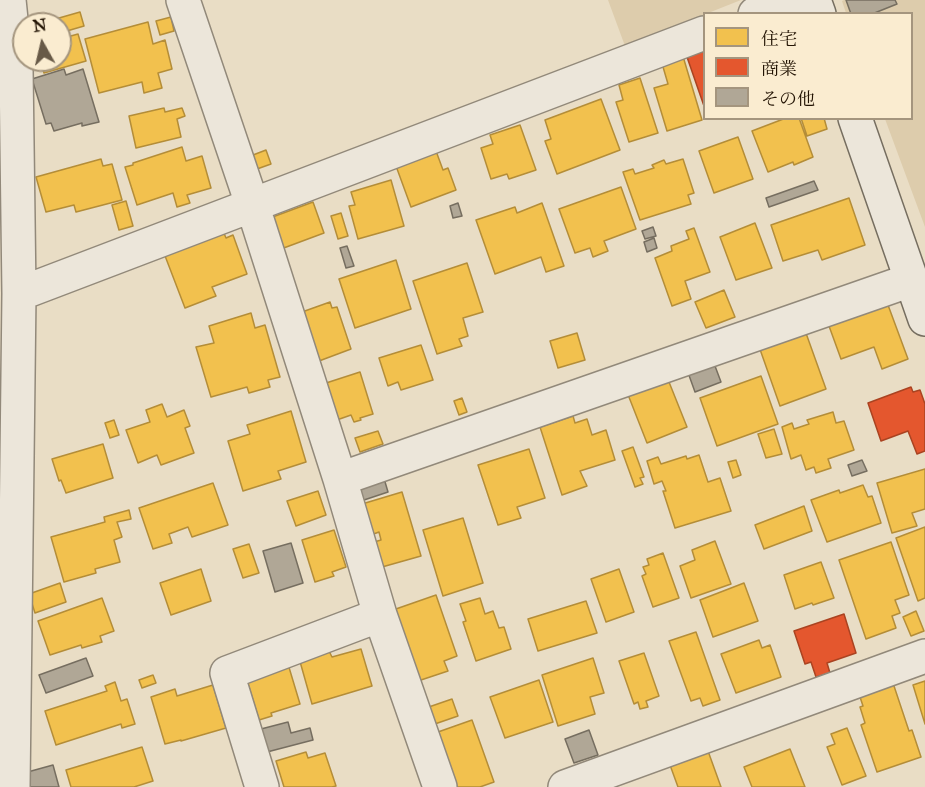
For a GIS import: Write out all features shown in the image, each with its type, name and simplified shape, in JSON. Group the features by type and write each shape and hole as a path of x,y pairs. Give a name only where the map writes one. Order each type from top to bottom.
{"street":[{"path":"9,0 16,69 19,294 13,787"},
{"path":"183,0 252,204 340,479 380,615 440,787"},
{"path":"760,12 790,0"},
{"path":"19,294 703,34"},
{"path":"856,120 925,319"},
{"path":"340,479 910,280"},
{"path":"262,787 227,673 380,615"},
{"path":"565,787 925,656"}],"shaded area":[{"path":"608,0 741,0 711,12 703,12 703,15 625,46"},
{"path":"925,0 925,227 885,120 913,120 913,12 846,12 842,1"}],"building: 住宅":[{"path":"80,12 84,26 72,30 72,14"},
{"path":"171,17 174,31 160,35 156,21"},
{"path":"148,22 153,44 165,40 172,69 158,73 162,88 144,93 142,82 99,93 85,39"},
{"path":"78,34 86,61 72,65 72,36"},
{"path":"682,53 702,120 667,131 654,88 668,84 661,60"},
{"path":"640,78 658,133 629,142 616,102 623,100 619,85"},
{"path":"601,99 620,150 557,174 545,141 551,139 545,120"},
{"path":"164,108 165,112 182,108 185,116 177,119 181,137 136,148 129,116"},
{"path":"781,120 800,120 813,157 768,172 752,131"},
{"path":"802,120 825,120 827,129 807,136"},
{"path":"520,125 536,170 509,179 507,174 491,179 481,148 493,144 490,135"},
{"path":"738,137 753,179 714,193 699,151"},
{"path":"182,147 186,161 202,156 211,188 187,195 190,203 177,207 173,193 137,205 125,167"},
{"path":"266,150 271,164 257,169 253,155"},
{"path":"436,151 443,170 448,168 456,190 411,207 396,166"},
{"path":"101,159 103,166 112,164 122,200 76,212 74,205 46,212 36,177"},
{"path":"683,159 694,193 688,195 691,204 640,220 623,172 633,169 635,174 654,168 652,165 664,160 666,164"},
{"path":"391,180 404,226 358,239 349,206 355,205 351,192"},
{"path":"621,187 636,229 604,241 608,251 593,257 590,248 575,253 559,209"},
{"path":"849,198 865,245 822,260 818,250 783,261 771,225"},
{"path":"126,201 133,226 119,230 112,205"},
{"path":"313,202 324,233 281,249 270,218"},
{"path":"542,203 564,266 546,272 541,257 495,274 476,220 515,207 517,213"},
{"path":"341,213 348,236 338,239 331,216"},
{"path":"755,223 772,268 736,280 720,237"},
{"path":"221,226 226,238 233,235 247,274 212,287 216,296 185,308 162,248"},
{"path":"694,228 710,272 685,281 691,299 672,306 655,258 672,251 671,246 689,239 686,231"},
{"path":"396,260 411,309 355,328 339,279"},
{"path":"467,263 483,312 463,318 468,336 459,339 462,346 437,354 413,281"},
{"path":"724,290 735,317 706,328 695,302"},
{"path":"330,302 332,308 337,307 351,349 319,361 302,312"},
{"path":"888,305 908,359 882,369 874,347 841,359 829,326"},
{"path":"251,313 255,328 265,325 280,377 268,380 270,387 249,393 247,387 211,397 196,347 214,343 209,326"},
{"path":"802,322 826,389 780,406 756,338"},
{"path":"577,333 585,360 558,368 550,341"},
{"path":"421,345 433,380 401,390 398,382 388,386 379,358"},
{"path":"360,372 373,414 354,422 351,415 334,421 323,384"},
{"path":"665,372 687,427 647,443 625,387"},
{"path":"761,376 778,424 717,446 700,398"},
{"path":"462,398 467,412 459,415 454,401"},
{"path":"162,404 167,417 184,410 190,426 185,428 194,453 161,465 157,455 138,463 126,430 150,422 146,410"},
{"path":"291,411 306,462 278,471 281,479 243,491 228,441 250,434 247,425"},
{"path":"833,412 836,423 844,421 854,450 828,459 831,468 816,473 814,467 806,470 801,455 791,459 782,427 792,423 794,429 809,424 807,420"},
{"path":"573,416 575,423 587,419 592,435 606,430 615,460 580,471 587,486 562,495 540,427"},
{"path":"114,420 119,435 110,438 105,423"},
{"path":"774,429 782,454 766,458 758,434"},
{"path":"378,431 383,444 360,452 355,438"},
{"path":"103,444 113,478 66,493 61,480 59,481 52,459"},
{"path":"633,447 644,477 640,478 643,484 635,487 622,451"},
{"path":"529,449 545,498 517,507 521,518 498,525 478,465"},
{"path":"699,455 708,482 720,478 731,511 675,528 662,481 654,484 647,461 658,457 661,464 686,456 687,459"},
{"path":"736,460 741,475 733,478 728,462"},
{"path":"925,469 925,509 912,513 917,526 892,533 877,483"},
{"path":"213,483 228,525 192,537 188,527 169,534 172,543 153,549 139,508"},
{"path":"863,485 868,497 872,496 881,523 827,542 811,500 839,490 840,493"},
{"path":"318,491 326,515 296,526 287,501"},
{"path":"402,492 421,556 382,567 374,542 381,540 379,532 371,535 362,504"},
{"path":"804,506 812,531 764,549 755,525"},
{"path":"129,510 131,519 117,522 122,537 114,540 120,562 95,569 96,573 64,582 51,537 105,522 104,517"},
{"path":"463,518 483,583 443,596 423,530"},
{"path":"925,527 925,598 918,601 896,538"},
{"path":"334,530 346,567 332,572 334,576 315,582 302,540"},
{"path":"715,541 731,584 691,598 680,566 695,560 692,550"},
{"path":"891,542 909,595 895,600 900,613 892,616 896,628 866,639 839,560"},
{"path":"249,544 259,573 243,578 233,549"},
{"path":"663,553 679,598 653,607 642,576 646,574 643,567 649,565 647,559"},
{"path":"821,562 834,598 795,609 784,575"},
{"path":"201,569 211,601 171,615 160,583"},
{"path":"619,569 634,612 606,622 591,579"},
{"path":"60,583 66,602 35,613 29,594"},
{"path":"744,583 758,621 713,637 700,600"},
{"path":"436,595 457,656 444,661 448,671 418,681 393,610"},
{"path":"102,598 114,631 100,636 102,642 82,648 81,645 50,655 38,621"},
{"path":"480,598 485,614 493,611 499,628 504,627 511,649 476,661 463,622 466,621 460,604"},
{"path":"586,601 597,633 538,651 528,619"},
{"path":"916,611 924,631 911,636 903,617"},
{"path":"696,632 720,700 703,706 700,698 691,701 669,641"},
{"path":"759,640 762,648 770,645 781,677 736,693 721,654"},
{"path":"361,649 372,686 312,704 299,658 329,651 332,657"},
{"path":"644,653 659,696 646,701 648,707 640,709 638,702 634,704 619,661"},
{"path":"593,658 604,693 590,697 595,714 558,726 542,675"},
{"path":"288,664 300,704 271,713 272,716 259,720 245,674"},
{"path":"153,675 156,683 142,688 139,680"},
{"path":"539,680 553,722 505,738 490,697"},
{"path":"925,681 925,724 913,685"},
{"path":"115,682 121,701 127,699 135,724 122,728 121,724 56,745 45,711 107,691 105,686"},
{"path":"893,683 909,731 912,730 921,757 877,772 861,725 865,723 859,694"},
{"path":"213,685 226,728 165,744 151,697 175,689 177,696"},
{"path":"452,699 458,716 429,726 423,709"},
{"path":"472,720 494,782 480,787 457,787 438,732"},
{"path":"847,728 866,776 842,785 827,747 835,744 831,734"},
{"path":"142,747 153,781 134,787 71,787 66,770"},
{"path":"790,749 805,787 752,787 744,767"},
{"path":"708,751 721,787 678,787 670,765"},
{"path":"306,752 308,758 325,753 336,786 284,787 276,761"}],"building: 商業":[{"path":"703,51 703,103 687,57"},
{"path":"911,387 913,392 920,390 925,404 925,451 917,454 908,431 881,441 868,403"},
{"path":"844,614 856,653 827,663 830,673 816,677 811,662 805,664 794,631"}],"building: その他":[{"path":"846,0 895,0 897,4 877,12 850,12"},
{"path":"83,69 99,122 82,126 82,123 54,131 51,123 46,124 32,79 54,72 65,72 66,75"},
{"path":"814,181 818,190 769,207 766,198"},
{"path":"458,203 462,216 453,218 450,206"},
{"path":"653,227 656,236 645,239 642,231"},
{"path":"654,238 657,248 647,252 644,242"},
{"path":"347,246 354,266 346,268 340,248"},
{"path":"712,358 721,382 695,392 686,367"},
{"path":"862,460 867,471 852,476 848,465"},
{"path":"383,475 388,492 358,502 353,485"},
{"path":"291,543 303,583 275,592 263,551"},
{"path":"86,658 93,676 46,693 39,675"},
{"path":"288,722 291,733 310,728 313,740 267,752 261,729"},
{"path":"589,730 598,755 574,763 565,739"},
{"path":"53,765 59,787 28,787 24,773"}]}
